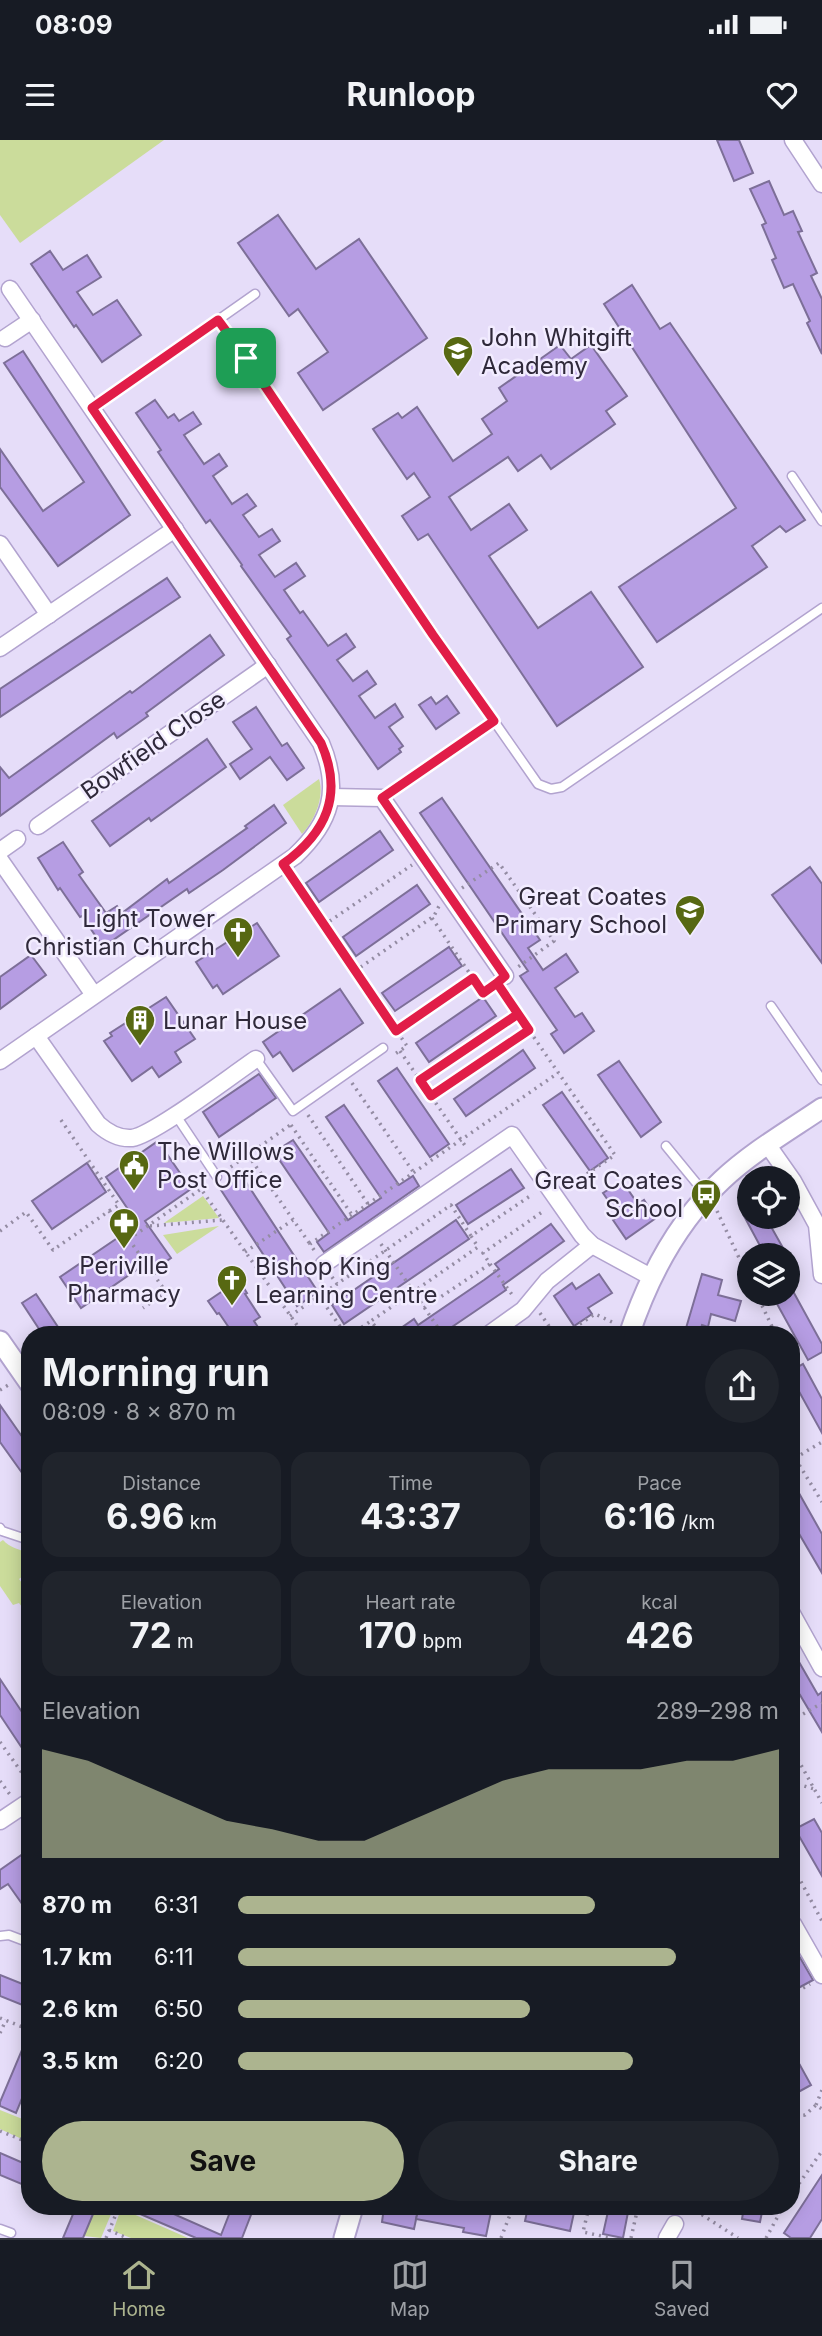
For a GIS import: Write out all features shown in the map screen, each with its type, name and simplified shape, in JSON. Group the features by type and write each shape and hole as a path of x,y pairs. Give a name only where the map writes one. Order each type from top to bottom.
{"street":[{"path":"793,140 822,184"},
{"path":"0,1061 295,856 325,819 331,797 331,774 321,743 10,289"},
{"path":"5,338 32,320"},
{"path":"0,648 174,529"},
{"path":"0,544 49,615"},
{"name":"Bowfield Close","path":"38,826 268,665"},
{"path":"331,797 382,798 450,896 501,979"},
{"path":"0,851 17,839"},
{"path":"0,860 94,995"},
{"path":"36,1036 91,1115 107,1133 131,1138 142,1135 176,1114 256,1059"},
{"path":"633,1326 651,1277 685,1223 707,1196 767,1144 822,1108"},
{"path":"324,1264 512,1135 582,1235 592,1245 651,1277"},
{"path":"767,1144 819,1224 822,1275"},
{"path":"500,1326 527,1305 547,1281 592,1245"},
{"path":"0,1342 21,1371"},
{"path":"800,1628 822,1668"},
{"path":"0,1821 21,1807"},
{"path":"800,1940 817,1979"},
{"path":"344,2238 351,2215"}],"lane":[{"path":"92,408 255,295"},
{"path":"218,320 538,784 551,789 562,787 822,608"},
{"path":"792,476 822,521"},
{"path":"382,798 494,721"},
{"path":"771,1006 822,1080"},
{"path":"256,1059 293,1111 383,1048"},
{"path":"176,1114 217,1177"},
{"path":"666,1146 707,1196"},
{"path":"0,1528 21,1537"},
{"path":"0,1936 9,1935 21,1939"},
{"path":"0,2229 11,2233"}],"path":[{"path":"324,925 423,858"},
{"path":"355,971 433,917 483,993 554,941 499,863 450,896"},
{"path":"283,864 407,1046"},
{"path":"396,1031 473,978"},
{"path":"501,979 518,1014 615,1155 553,1194 471,1236 490,1264 547,1326"},
{"path":"420,1080 518,1014"},
{"path":"431,1096 529,1030"},
{"path":"400,1051 461,1140"},
{"path":"352,1083 414,1173"},
{"path":"307,1113 368,1204"},
{"path":"0,1231 26,1212 52,1250 119,1205 61,1120"},
{"path":"291,1125 352,1215"},
{"path":"247,1155 310,1244"},
{"path":"129,1239 201,1189 297,1326"},
{"path":"483,1253 553,1194"},
{"path":"707,1196 737,1254"},
{"path":"109,1211 166,1292 143,1308"},
{"path":"148,1226 223,1219"},
{"path":"245,1252 293,1220"},
{"path":"372,1231 437,1326"},
{"path":"363,1326 478,1247"},
{"path":"424,1308 490,1264"},
{"path":"290,1316 337,1284"},
{"path":"319,1296 341,1326"},
{"path":"762,1306 772,1326"},
{"path":"577,1326 595,1314 617,1326"},
{"path":"371,1321 374,1326"},
{"path":"800,1455 822,1442"},
{"path":"800,1466 822,1502"},
{"path":"800,1716 822,1703"},
{"path":"0,1742 21,1771"},
{"path":"800,1763 822,1803"},
{"path":"800,1785 814,1789"},
{"path":"800,1880 822,1921"},
{"path":"800,1989 817,1979"},
{"path":"0,2018 21,2026"},
{"path":"0,2033 6,2020"},
{"path":"800,2115 805,2115 816,2105 822,2090"},
{"path":"816,2105 822,2109"},
{"path":"0,2130 21,2139"},
{"path":"800,2182 822,2151"},
{"path":"106,2238 116,2215"},
{"path":"501,2238 510,2215"},
{"path":"587,2215 583,2232 611,2238"},
{"path":"631,2238 636,2215"},
{"path":"703,2215 738,2238"},
{"path":"766,2238 778,2215"},
{"path":"109,2230 127,2238"}],"green space":[{"path":"0,140 164,140 20,243 0,215"},
{"path":"319,779 321,793 317,808 302,834 283,805"},
{"path":"203,1196 219,1218 164,1223"},
{"path":"219,1226 177,1254 163,1235"},
{"path":"3,1540 21,1551 21,1606 19,1603 13,1605 0,1586 0,1542"},
{"path":"0,2110 21,2118 21,2139 0,2129"},
{"path":"93,2215 111,2215 101,2238 84,2236"},
{"path":"119,2215 135,2215 188,2238 131,2238 113,2231"}],"building":[{"path":"717,140 739,140 753,173 734,181"},
{"path":"769,181 784,215 793,211 802,231 798,232 817,273 811,276 822,299 822,354 793,284 784,288 772,260 776,258 762,225 766,223 750,189"},
{"path":"278,215 316,269 359,239 427,338 323,410 298,373 328,352 298,309 289,316 238,243"},
{"path":"50,251 63,270 87,255 101,277 77,292 93,315 117,300 141,335 102,362 76,325 74,327 31,264"},
{"path":"632,285 660,329 670,323 805,520 786,532 780,526 752,546 767,567 657,642 619,587 736,508 604,304"},
{"path":"560,345 571,359 591,345 627,396 606,411 615,424 551,469 541,455 518,471 508,457 449,497 471,530 509,504 527,530 489,556 538,628 591,592 643,667 557,726 428,534 418,540 402,516 430,497 414,473 407,479 373,429 398,413 402,418 417,407 453,461 492,434 482,419 507,401 499,388"},
{"path":"23,351 130,515 58,566 0,487 0,449 43,511 84,482 4,363"},
{"path":"155,400 168,418 174,414 179,421 193,412 201,424 184,435 204,464 219,454 227,466 213,476 232,504 247,494 256,506 243,515 259,537 272,529 280,541 259,555 275,577 296,563 305,576 284,590 300,613 303,611 328,646 346,634 355,647 337,660 353,681 367,671 376,684 359,696 375,718 395,704 403,717 389,727 403,746 399,749 401,752 378,769 287,639 291,636 242,565 210,520 206,523 158,452 161,450 136,413"},
{"path":"167,578 180,597 0,717 0,689"},
{"path":"210,635 224,655 146,713 148,716 117,738 114,733 0,816 0,767 9,778"},
{"path":"447,696 459,713 436,729 419,705 431,697 436,704"},
{"path":"256,707 282,746 287,743 304,768 287,780 270,757 240,779 230,764 252,749 233,722"},
{"path":"207,739 226,767 151,821 149,818 110,846 92,821"},
{"path":"442,798 540,940 528,948 543,970 566,954 578,972 555,988 575,1017 582,1013 594,1031 564,1053 551,1034 557,1030 520,976 528,971 420,813"},
{"path":"274,805 286,823 223,870 189,893 187,889 103,947 60,888 58,890 38,858 63,842 83,872 79,875 106,913 117,906 122,913 167,879 169,883 247,828 245,826"},
{"path":"380,831 393,850 319,902 306,883"},
{"path":"810,867 822,884 822,963 772,895"},
{"path":"417,885 430,904 356,956 343,937"},
{"name":"Light Tower Christian Church","path":"257,923 279,956 223,994 217,985 213,988 196,962"},
{"path":"449,947 462,966 395,1011 382,993"},
{"path":"31,955 46,975 0,1009 0,977"},
{"path":"340,989 363,1023 293,1071 280,1052 273,1057 263,1042"},
{"name":"Lunar House","path":"166,997 195,1039 175,1052 181,1062 159,1077 152,1067 132,1081 104,1041 112,1036 110,1033"},
{"path":"483,997 496,1016 429,1062 416,1043"},
{"path":"523,1050 535,1068 466,1116 454,1099"},
{"path":"619,1061 661,1122 641,1137 598,1075"},
{"path":"397,1068 449,1144 430,1157 378,1081"},
{"path":"259,1074 276,1098 219,1137 203,1112"},
{"path":"562,1092 608,1158 590,1171 543,1105"},
{"path":"344,1105 399,1185 413,1176 419,1186 324,1252 317,1242 329,1233 274,1152 293,1140 348,1220 381,1198 326,1117"},
{"path":"158,1141 191,1189 145,1221 171,1258 154,1270 148,1262 81,1308 60,1277 138,1224 106,1177"},
{"path":"87,1163 106,1192 52,1229 32,1201"},
{"path":"511,1169 524,1188 468,1224 456,1205"},
{"path":"242,1176 318,1292 297,1306 221,1190"},
{"path":"622,1181 638,1204 644,1200 656,1218 626,1239 613,1220 619,1216 603,1193"},
{"path":"456,1220 469,1239 344,1324 332,1305"},
{"path":"551,1224 564,1241 503,1285 506,1290 453,1326 404,1326 414,1319 418,1325 499,1269 495,1264"},
{"path":"751,1229 772,1229 780,1243 759,1243"},
{"path":"599,1274 612,1293 588,1308 592,1314 574,1326 554,1296 572,1283 576,1289"},
{"path":"702,1274 722,1280 718,1295 737,1300 737,1306 740,1306 735,1321 711,1314 708,1326 687,1326"},
{"name":"Bishop King Learning Centre","path":"239,1280 260,1317 254,1321 257,1326 228,1326 208,1301"},
{"path":"36,1294 57,1326 37,1326 22,1303"},
{"path":"800,1304 822,1344 822,1352 808,1360 800,1346 800,1326 789,1326 778,1306"},
{"path":"803,1364 822,1399 822,1433 800,1393 800,1366"},
{"path":"0,1405 21,1435 21,1471 0,1442"},
{"path":"800,1495 822,1534 822,1573 800,1535"},
{"path":"800,1664 818,1695 822,1692 822,1732 800,1695"},
{"path":"0,1679 21,1710 21,1746 0,1715"},
{"path":"814,1819 822,1833 822,1876 800,1838 800,1826"},
{"path":"21,1855 21,1902 8,1884 0,1889 0,1870"},
{"path":"800,1958 813,1980 800,1987"},
{"path":"0,1975 21,1983 21,2004 0,1996"},
{"path":"21,2052 21,2101 16,2113 0,2106"},
{"path":"800,2065 811,2085 800,2091"},
{"path":"0,2153 21,2162 21,2184 0,2175"},
{"path":"822,2175 822,2219 810,2238 791,2238 784,2233 796,2215 800,2215 800,2209"},
{"path":"73,2215 93,2215 83,2238 63,2238"},
{"path":"143,2215 176,2215 221,2235 229,2215 251,2215 242,2238 196,2238"},
{"path":"383,2215 417,2215 414,2229 382,2222"},
{"path":"417,2215 490,2215 486,2236 463,2232 464,2228 416,2219"},
{"path":"526,2215 573,2215 570,2231 525,2221"},
{"path":"607,2215 627,2215 623,2238 603,2234"},
{"path":"743,2215 761,2215 760,2222 742,2219"}],"place":[{"name":"John Whitgift Academy","path":"458,378"},
{"name":"Great Coates Primary School","path":"690,937"},
{"name":"Light Tower Christian Church","path":"238,959"},
{"name":"Lunar House","path":"140,1047"},
{"name":"The Willows Post Office","path":"134,1192"},
{"name":"Great Coates School","path":"706,1221"},
{"name":"Periville Pharmacy","path":"124,1250"},
{"name":"Bishop King Learning Centre","path":"232,1307"}],"route":[{"path":"246,358 218,320 92,408 321,743 332,784 325,819 305,847 283,864 396,1031 473,978 483,993 497,983 529,1030 431,1096 420,1080 518,1014 497,983 505,976 382,798 494,721 246,358"}]}
